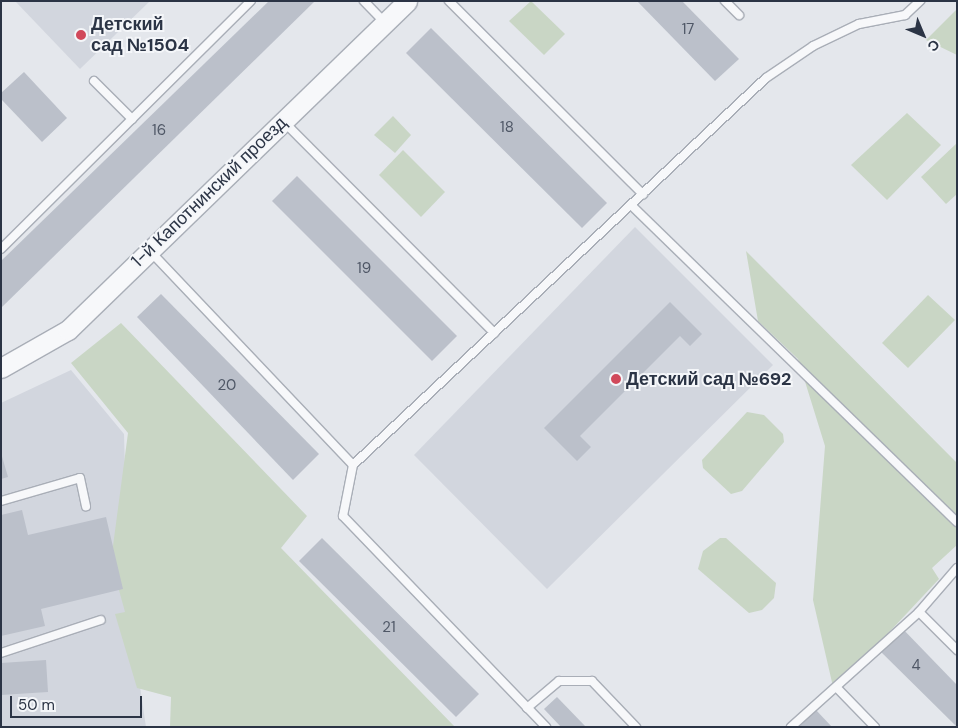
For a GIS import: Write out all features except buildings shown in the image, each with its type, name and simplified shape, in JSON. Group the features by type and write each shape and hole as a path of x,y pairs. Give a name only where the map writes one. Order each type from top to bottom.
{"street":[{"name":"1-й Капотнинский проезд","path":"1,368 68,330 407,1"}],"lane":[{"path":"1,249 251,1"},
{"path":"364,1 385,23"},
{"path":"449,1 644,194"},
{"path":"725,1 740,15"},
{"path":"546,727 343,516 353,465 632,206 766,78 813,46 859,24 905,14 920,1"},
{"path":"94,81 132,119"},
{"path":"283,121 494,333"},
{"path":"632,206 957,522"},
{"path":"149,250 353,465"},
{"path":"1,501 80,478 86,506"},
{"path":"791,727 838,689 919,612 957,568"},
{"path":"919,612 957,650"},
{"path":"1,653 101,620"},
{"path":"527,708 559,681 592,681 636,727"},
{"path":"838,689 875,727"}],"shaded area":[{"name":"Детский сад №1504","path":"15,1 150,1 80,69"},
{"path":"635,227 773,365 547,589 414,455"},
{"path":"71,370 124,434 129,612 146,727 1,727 1,403"}],"green space":[{"path":"531,1 565,34 544,55 509,21"},
{"path":"957,9 957,55 926,40"},
{"path":"907,113 941,145 887,200 851,165"},
{"path":"393,116 411,135 395,153 374,135"},
{"path":"957,143 957,194 946,204 921,177"},
{"path":"403,150 445,192 421,217 379,175"},
{"path":"746,251 957,463 957,545 932,568 939,579 834,691 813,600 825,446 798,359 758,321"},
{"path":"928,295 955,320 908,368 882,343"},
{"path":"121,323 307,516 281,548 455,727 170,727 171,697 137,688 115,614 125,612 111,561 128,433 71,363"},
{"path":"747,412 764,415 783,434 784,442 742,491 731,494 703,468 702,460"},
{"path":"720,538 726,538 776,583 774,598 762,610 749,613 698,569 703,551"}],"place":[{"name":"Детский сад №1504","path":"81,35"},
{"name":"Детский сад №692","path":"616,379"}]}
